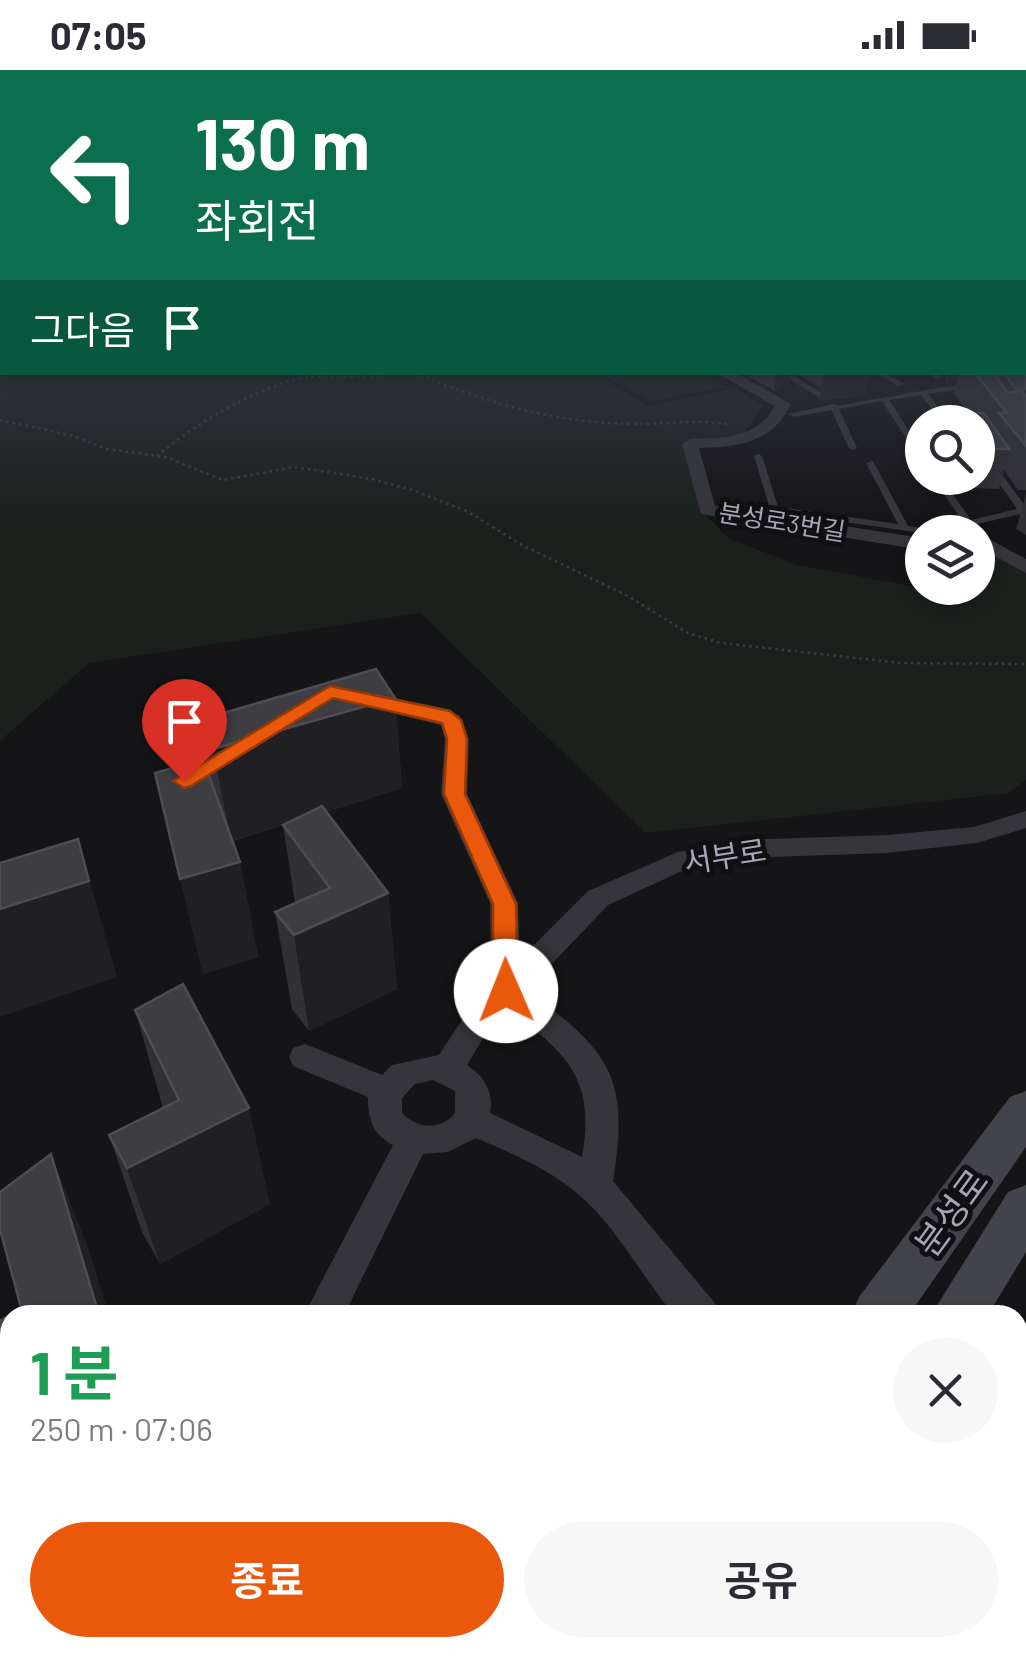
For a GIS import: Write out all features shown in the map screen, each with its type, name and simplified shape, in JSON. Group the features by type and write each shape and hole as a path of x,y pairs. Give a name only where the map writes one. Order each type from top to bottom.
{"main road":[{"name":"분성로","path":"885,1305 1026,1110"},
{"name":"분성로","path":"964,1305 1026,1207"}],"street":[{"path":"730,376 783,404 768,426 755,436"},
{"path":"794,414 834,408"},
{"name":"분성로3번길","path":"755,436 748,441 690,444 707,510 905,541"},
{"path":"995,546 1026,566"},
{"path":"330,692 443,715 451,720 457,739 454,794 504,904 506,991 557,1031 599,1084 604,1127 594,1186"},
{"name":"서부로","path":"448,1070 453,1055 477,1022 598,898 688,858 737,849 888,844 977,834 1026,819"},
{"path":"305,1058 387,1091"},
{"path":"418,1069 448,1070 460,1076 475,1096 470,1120 448,1138 433,1142 413,1140 392,1128 383,1106 387,1091 404,1074 418,1069"},
{"path":"470,1120 562,1163 594,1186 690,1305"},
{"path":"329,1305 413,1140"}],"lane":[{"path":"788,376 821,395"},
{"path":"886,376 901,384"},
{"path":"853,448 834,408 975,384 985,398"},
{"path":"924,392 934,405"},
{"path":"884,399 905,430"},
{"path":"758,456 774,508 905,528"},
{"path":"870,463 905,528"},
{"path":"995,472 1024,512 995,523"}],"path":[{"path":"157,456 185,431 232,405 307,377 378,376"},
{"path":"420,376 492,402 544,413 624,423 713,421 755,436"},
{"path":"0,420 71,435 106,449 182,462 223,480 294,468 372,479 433,497 482,518 520,544 628,596 688,633 721,644 901,662 1026,664"}],"shaded area":[{"path":"0,376 599,376 647,406 734,388 763,406 740,439 683,442 704,513 728,538 797,565 905,585 905,605 995,605 995,553 1026,573 1026,780 1009,793 646,833 420,613 89,663 0,741"},
{"path":"606,376 705,376 725,387 651,401"}],"building":[{"path":"977,376 996,376 1008,393 1022,391 1026,397 1026,446 999,413 1007,413"},
{"path":"1006,376 1026,376 1026,389 1016,389"},
{"path":"995,429 1009,449 995,449"},
{"path":"376,669 395,698 213,749 199,720"},
{"path":"203,759 240,862 180,879 155,773"},
{"path":"322,806 388,893 294,935 275,912 330,888 283,825"},
{"path":"78,839 89,881 0,909 0,863"},
{"path":"183,984 249,1108 127,1168 109,1135 179,1100 135,1010"},
{"path":"51,1154 96,1305 20,1305 0,1229 0,1192"}],"route":[{"path":"184,781 330,692 443,715 451,720 457,739 454,794 504,904 506,991"}]}
